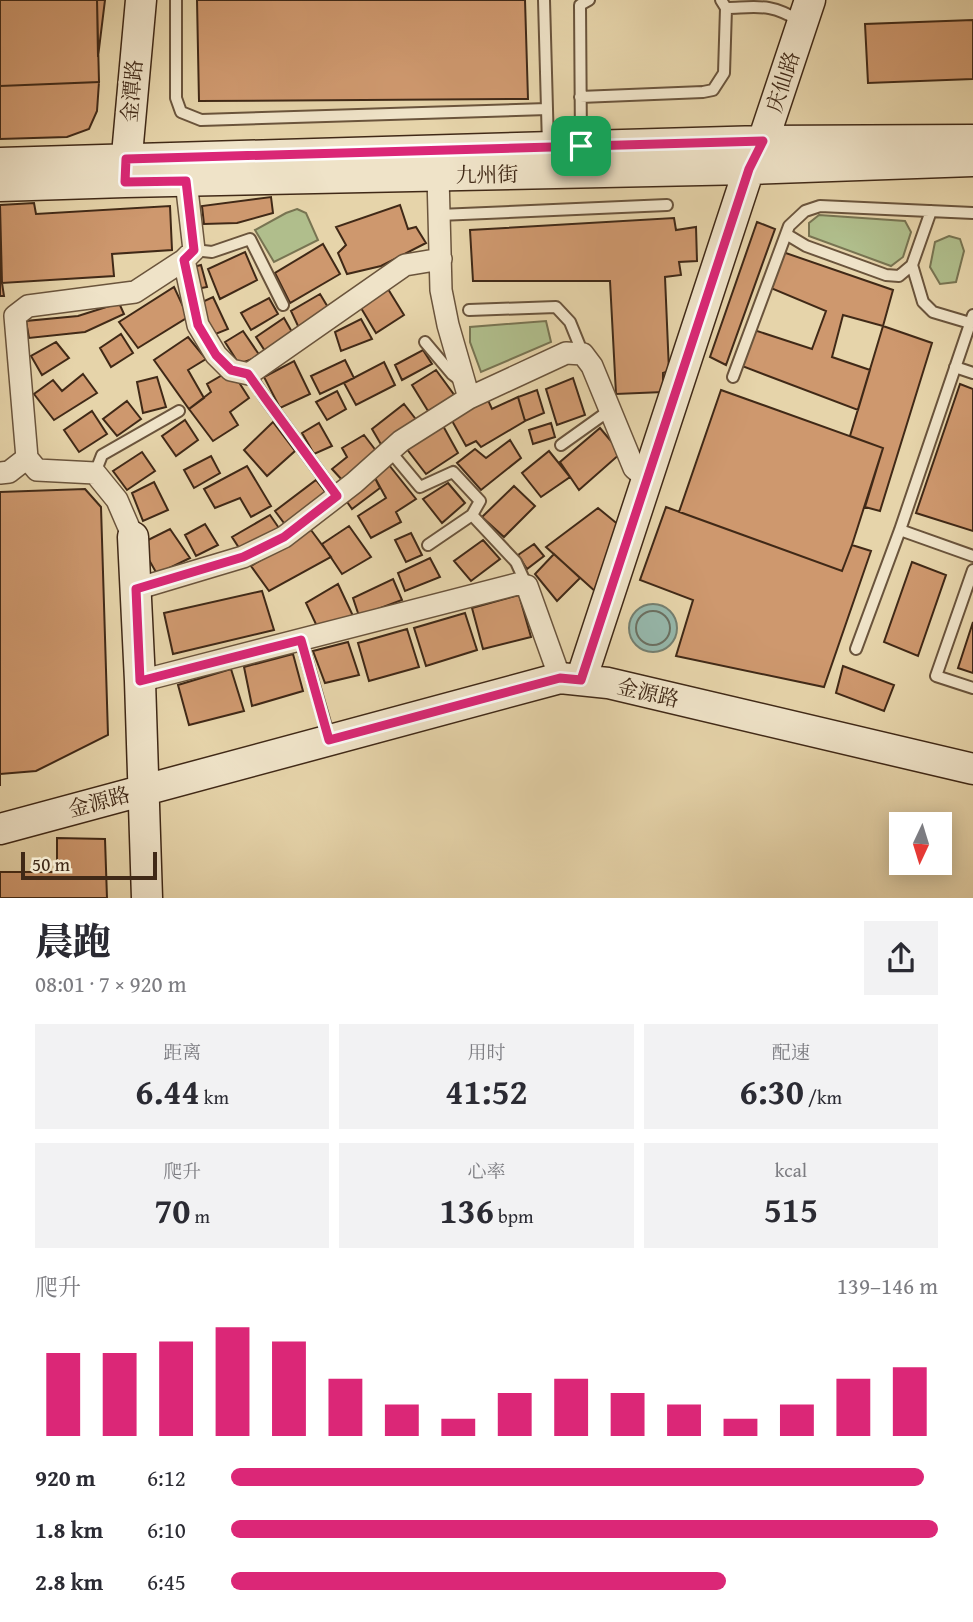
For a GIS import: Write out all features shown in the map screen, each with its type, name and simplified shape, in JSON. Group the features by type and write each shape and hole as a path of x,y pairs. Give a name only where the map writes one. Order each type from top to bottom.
{"street":[{"name":"金潭路","path":"125,171 141,0"},
{"name":"庆仙路","path":"571,679 647,479 749,169 763,141 806,11"},
{"name":"九州街","path":"0,186 125,171 581,146 763,141 973,140"},
{"name":"九州街","path":"0,163 125,171 186,181 749,169 973,161"},
{"path":"438,176 441,290 448,325 468,391"},
{"path":"186,181 189,255 198,325 216,355 231,370 248,374 405,265 440,259"},
{"path":"147,898 133,537 117,500 96,473 37,470 27,458 15,316 28,306 135,292 189,255"},
{"path":"136,589 243,557 284,537 401,441 468,391 566,353 583,354 592,366 634,468 647,479"},
{"path":"0,473 9,472 27,458"},
{"path":"140,681 517,584 527,586 571,679"},
{"name":"金源路","path":"0,829 329,740 571,679 608,683 973,769"}],"lane":[{"path":"176,0 176,98 181,112 201,120 547,109"},
{"path":"544,0 548,148"},
{"path":"581,146 580,5 589,0"},
{"path":"580,97 713,90 723,74 724,4 769,7 784,12 806,11"},
{"path":"439,215 667,205"},
{"path":"733,377 789,226 805,211 820,206 973,213"},
{"path":"786,234 807,246 886,275 899,276 912,265 931,211"},
{"path":"189,255 212,252 250,239 283,305"},
{"path":"856,649 972,319 933,312 923,302 912,265"},
{"path":"468,310 556,307 569,322 583,354"},
{"path":"425,342 468,391"},
{"path":"955,367 973,373"},
{"path":"248,374 337,496"},
{"path":"561,446 610,410"},
{"path":"96,473 102,455 179,411"},
{"path":"390,451 419,487 453,472 480,500 472,515 428,545"},
{"path":"472,515 516,562 527,586"},
{"path":"900,530 973,556"},
{"path":"973,570 936,676 973,688"},
{"path":"301,640 329,740"}],"green space":[{"path":"297,209 306,213 318,240 274,262 255,230"},
{"path":"819,215 905,221 911,232 903,257 891,266 809,236 809,223"},
{"path":"949,236 960,239 964,251 956,282 940,284 930,267 935,242"},
{"path":"546,321 551,342 481,372 470,342 470,327"}],"water":[{"path":"653,604 662,605 670,611 676,619 676,637 670,645 662,651 653,652 644,651 636,645 630,637 629,628 630,619 636,611 644,605"}],"building":[{"path":"0,0 97,0 99,82 0,86"},
{"path":"97,0 105,0 98,57"},
{"path":"197,0 525,0 528,99 199,101"},
{"path":"973,20 973,79 868,83 865,24"},
{"path":"99,82 97,111 89,129 67,137 0,139 0,86"},
{"path":"271,197 273,213 237,223 204,224 202,206"},
{"path":"34,203 36,214 170,206 172,250 112,254 114,276 2,283 0,205"},
{"path":"400,205 408,229 416,227 426,243 381,266 347,274 338,253 346,245 336,227"},
{"path":"674,218 676,230 696,227 697,261 679,262 681,275 665,277 669,371 663,373 663,392 616,394 610,281 473,281 470,230"},
{"path":"757,222 775,229 726,365 710,357"},
{"path":"0,235 2,283 4,296 0,296"},
{"path":"323,244 340,274 290,303 275,273"},
{"path":"777,250 893,290 883,326 843,315 832,357 870,370 858,410 742,366 754,330 812,349 826,311 766,286"},
{"path":"245,252 257,280 220,299 208,269"},
{"path":"201,265 207,287 196,289 193,267"},
{"path":"174,287 188,317 138,348 119,322"},
{"path":"388,289 404,315 376,333 361,308"},
{"path":"320,294 329,309 299,328 291,311"},
{"path":"213,297 228,329 213,335 200,303"},
{"path":"269,298 278,314 251,330 241,313"},
{"path":"119,303 124,314 85,332 29,338 26,321 78,316"},
{"path":"284,318 292,332 265,351 256,337"},
{"path":"361,319 372,339 341,351 335,332"},
{"path":"883,326 932,343 880,511 865,507 883,448 850,436"},
{"path":"243,331 260,356 239,364 225,342"},
{"path":"121,334 133,353 111,367 100,348"},
{"path":"188,337 206,359 188,370 204,398 189,409 154,360"},
{"path":"56,342 69,358 42,375 31,356"},
{"path":"423,350 432,364 402,380 395,365"},
{"path":"345,360 354,378 320,394 311,376"},
{"path":"294,361 310,394 280,408 264,377"},
{"path":"384,362 395,385 356,405 344,383"},
{"path":"231,370 249,398 230,412 238,425 213,441 189,409 211,392 207,384"},
{"path":"436,370 455,396 428,411 412,385"},
{"path":"83,374 97,393 54,420 34,394 53,380 62,391"},
{"path":"157,377 166,407 143,413 137,382"},
{"path":"573,378 585,415 557,425 546,389"},
{"path":"960,384 973,389 973,531 916,513"},
{"path":"537,390 544,413 525,421 518,397"},
{"path":"721,390 883,448 842,571 679,512"},
{"path":"337,391 346,409 327,420 316,402"},
{"path":"518,397 525,421 481,447 476,441 466,446 451,419 488,400 492,409"},
{"path":"127,401 141,419 117,436 103,419"},
{"path":"404,404 418,422 382,446 372,429"},
{"path":"92,411 107,434 79,452 64,430"},
{"path":"185,420 198,440 176,456 162,436"},
{"path":"273,422 295,451 267,476 244,450"},
{"path":"319,423 332,446 314,454 302,433"},
{"path":"551,423 555,437 533,444 529,430"},
{"path":"442,424 458,453 426,474 406,448"},
{"path":"600,428 621,453 579,490 560,462"},
{"path":"364,435 377,452 343,481 332,469 347,457 342,448"},
{"path":"510,440 521,458 481,490 457,463 475,449 486,458"},
{"path":"549,451 570,477 541,497 522,473"},
{"path":"142,452 155,471 127,490 113,471"},
{"path":"211,456 220,473 194,488 184,470"},
{"path":"389,465 416,499 396,512 401,522 371,538 358,516 386,498 374,476"},
{"path":"247,466 271,506 251,517 240,498 215,508 204,489"},
{"path":"374,476 380,488 352,509 345,499"},
{"path":"316,480 327,494 287,527 275,511"},
{"path":"154,482 168,510 143,521 132,493"},
{"path":"448,483 465,503 442,523 423,499"},
{"path":"514,486 535,506 504,537 482,517"},
{"path":"85,489 101,507 108,735 36,771 0,774 0,492"},
{"path":"666,507 842,571 852,545 871,551 824,687 676,656 693,600 640,580"},
{"path":"598,508 620,526 597,593 546,547"},
{"path":"270,515 281,531 241,551 232,537"},
{"path":"205,524 218,545 196,556 185,535"},
{"path":"349,526 371,557 342,574 322,544"},
{"path":"170,529 190,558 157,574 140,544"},
{"path":"311,530 331,557 269,591 251,566"},
{"path":"411,533 422,555 406,562 395,540"},
{"path":"483,540 500,559 471,581 454,561"},
{"path":"534,544 544,556 527,569 518,555"},
{"path":"554,554 580,578 557,601 535,574"},
{"path":"430,558 440,577 405,591 398,573"},
{"path":"912,562 946,575 918,656 884,642"},
{"path":"393,579 402,600 359,616 353,598"},
{"path":"338,584 354,618 321,635 306,603"},
{"path":"262,591 274,630 173,654 164,613"},
{"path":"519,595 531,637 483,649 472,608"},
{"path":"465,613 477,650 426,666 414,628"},
{"path":"973,622 973,673 958,668"},
{"path":"407,629 419,667 369,681 358,643"},
{"path":"348,642 359,675 325,683 313,651"},
{"path":"293,654 303,691 252,706 244,667"},
{"path":"843,666 894,685 884,711 836,693"},
{"path":"231,669 244,711 189,725 178,685"},
{"path":"57,838 105,839 107,898 0,898 0,872 57,872"}],"route":[{"path":"763,141 749,169 581,680 560,678 329,740 301,640 140,681 136,589 243,557 284,537 337,496 248,374 231,370 216,355 198,325 184,260 194,250 186,181 125,182 126,159 581,146 763,141"}]}
